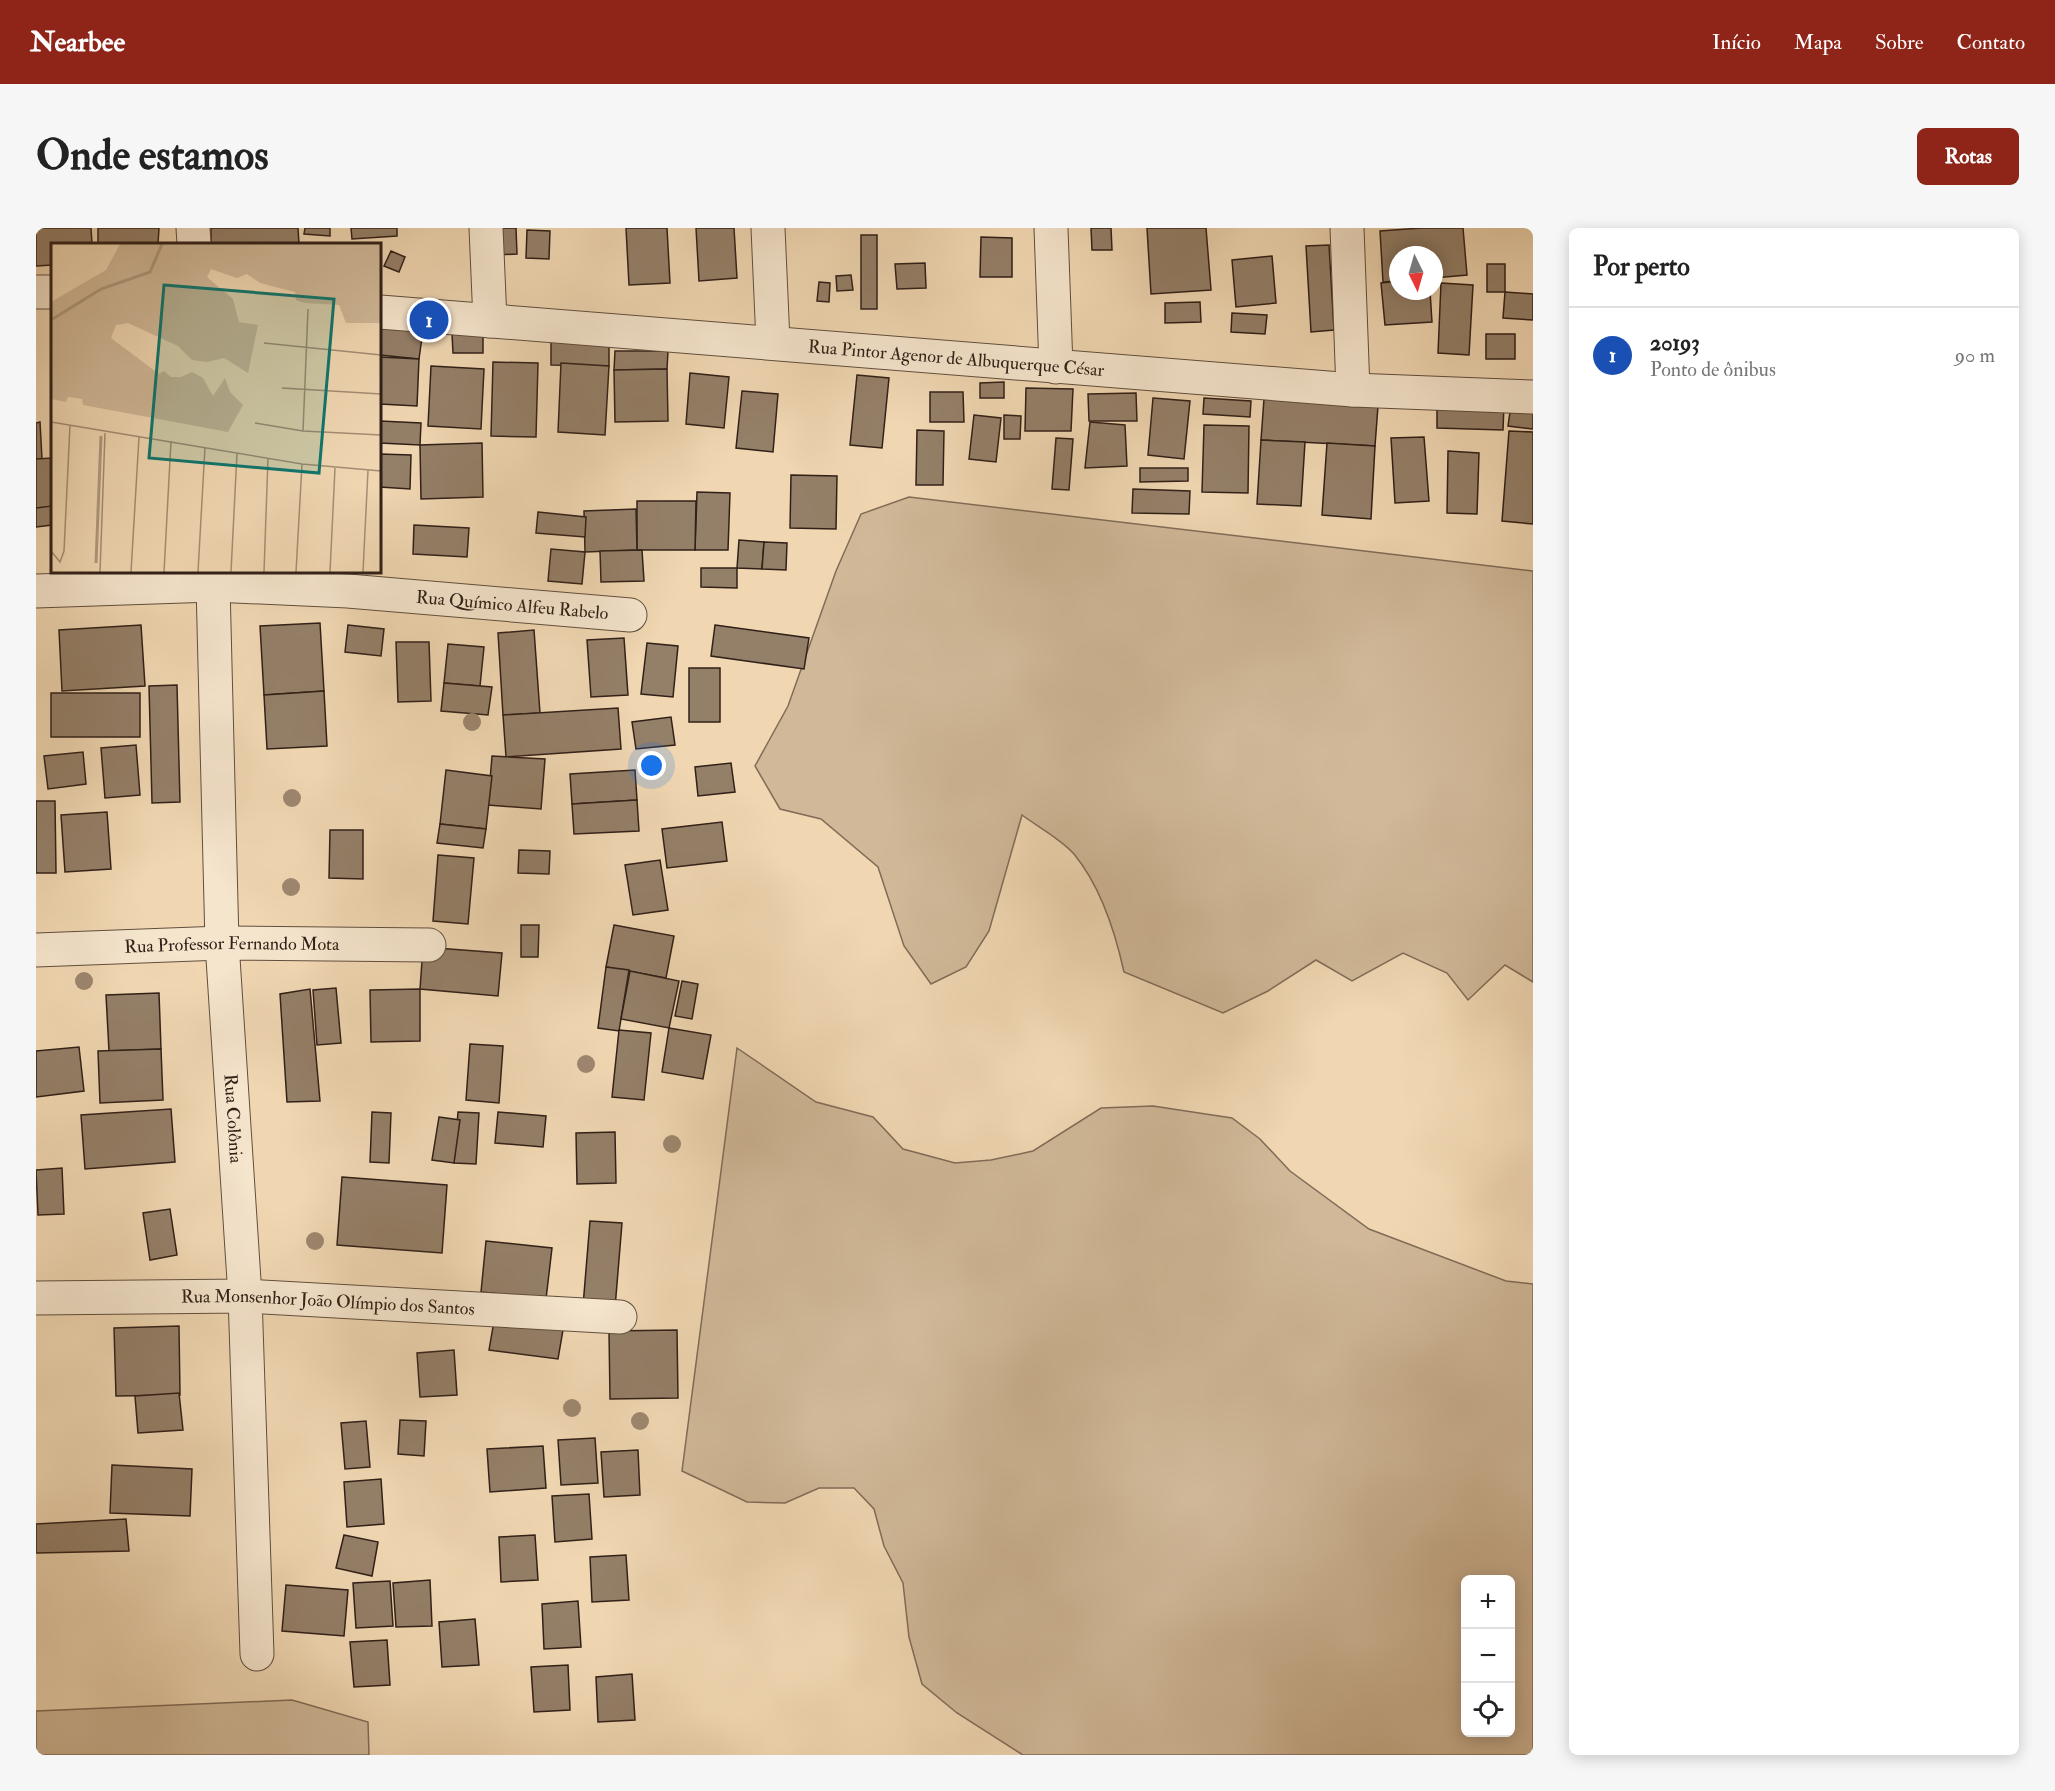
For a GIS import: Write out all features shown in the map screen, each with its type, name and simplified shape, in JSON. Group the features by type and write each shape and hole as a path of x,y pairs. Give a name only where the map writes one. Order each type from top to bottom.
{"street":[{"path":"193,228 194,243"},
{"path":"486,228 490,321"},
{"path":"768,228 773,342"},
{"path":"1051,228 1056,367"},
{"path":"1347,228 1353,390"},
{"name":"Rua Pintor Agenor de Albuquerque César","path":"381,312 1353,390 1533,397"},
{"name":"Rua Químico Alfeu Rabelo","path":"36,591 213,585 348,591 630,615"},
{"name":"Rua Colônia","path":"213,585 222,943 245,1296 257,1654"},
{"name":"Rua Professor Fernando Mota","path":"36,950 222,943 429,945"},
{"name":"Rua Monsenhor João Olímpio dos Santos","path":"36,1298 245,1296 620,1317"}],"shaded area":[{"path":"909,497 1533,571 1533,982 1505,965 1468,1000 1447,973 1403,953 1352,981 1316,960 1268,991 1223,1013 1124,972 1106,910 1084,867 1063,843 1022,815 989,931 966,967 931,984 904,946 878,867 821,819 780,809 755,766 788,706 836,571 861,514"},
{"path":"737,1048 816,1102 873,1117 903,1149 955,1163 991,1160 1033,1151 1101,1108 1153,1106 1232,1118 1260,1139 1290,1171 1369,1229 1506,1281 1533,1284 1533,1755 1023,1755 957,1713 922,1684 909,1637 903,1583 884,1546 874,1509 854,1488 819,1488 785,1503 747,1502 682,1471"},
{"path":"292,1700 368,1722 369,1755 36,1755 36,1711"}],"building":[{"path":"36,228 91,228 92,243 51,243 51,265 36,266"},
{"path":"98,228 159,228 158,243 98,243"},
{"path":"211,228 298,228 299,243 211,243"},
{"path":"305,228 330,228 330,236 304,234"},
{"path":"351,228 397,228 397,236 352,239"},
{"path":"495,228 516,228 517,254 496,255"},
{"path":"626,228 667,228 670,283 629,285"},
{"path":"696,228 734,228 737,278 699,281"},
{"path":"1091,228 1111,228 1112,250 1092,250"},
{"path":"1147,228 1206,228 1211,290 1151,294"},
{"path":"1463,228 1467,275 1443,277 1443,246 1389,246 1389,282 1383,282 1380,231"},
{"path":"527,230 550,231 549,259 526,258"},
{"path":"861,235 877,235 877,309 861,309"},
{"path":"981,237 1012,238 1012,277 980,277"},
{"path":"1329,245 1334,330 1311,332 1306,246"},
{"path":"391,251 405,257 399,272 384,266"},
{"path":"1272,256 1276,303 1236,307 1232,260"},
{"path":"925,263 926,288 897,289 895,264"},
{"path":"1487,264 1505,264 1505,292 1487,292"},
{"path":"851,275 853,290 837,291 836,276"},
{"path":"819,282 830,283 829,302 817,301"},
{"path":"1389,282 1389,300 1431,300 1432,322 1385,325 1381,283"},
{"path":"1443,283 1473,285 1469,355 1438,353"},
{"path":"1505,292 1533,294 1533,320 1503,318"},
{"path":"1200,302 1201,322 1165,323 1165,303"},
{"path":"1232,313 1267,315 1265,334 1231,332"},
{"path":"381,326 423,330 419,359 381,355"},
{"path":"452,334 483,334 483,353 453,353"},
{"path":"1486,334 1515,334 1515,359 1486,359"},
{"path":"551,340 609,341 609,366 551,365"},
{"path":"615,351 668,351 667,369 614,370"},
{"path":"381,357 419,359 417,406 381,404"},
{"path":"493,362 538,363 536,437 491,436"},
{"path":"561,363 609,366 605,435 558,432"},
{"path":"431,366 484,369 481,429 428,426"},
{"path":"667,369 668,421 615,422 614,370"},
{"path":"690,373 729,377 724,428 686,424"},
{"path":"857,375 889,378 882,448 850,445"},
{"path":"1004,382 1004,398 980,398 980,383"},
{"path":"1026,388 1073,389 1071,431 1025,431"},
{"path":"742,391 778,394 773,452 736,448"},
{"path":"930,392 963,392 964,422 930,422"},
{"path":"1136,393 1137,421 1089,421 1088,394"},
{"path":"1153,398 1190,401 1184,459 1148,455"},
{"path":"1204,398 1251,401 1250,417 1203,414"},
{"path":"1264,399 1378,406 1375,446 1261,440"},
{"path":"1437,402 1504,404 1503,430 1437,428"},
{"path":"1511,405 1533,407 1533,429 1508,426"},
{"path":"974,415 1001,418 996,462 969,459"},
{"path":"1004,415 1021,416 1020,439 1004,439"},
{"path":"381,421 421,423 420,445 381,443"},
{"path":"40,422 42,459 36,459 36,423"},
{"path":"1090,422 1125,425 1127,466 1085,468"},
{"path":"1204,425 1249,426 1248,493 1202,492"},
{"path":"917,430 944,431 943,485 916,485"},
{"path":"1509,431 1533,432 1533,524 1502,521"},
{"path":"1424,437 1429,501 1395,503 1391,438"},
{"path":"1056,438 1073,439 1069,490 1052,489"},
{"path":"1261,440 1305,442 1301,506 1257,504"},
{"path":"482,443 483,497 421,499 420,445"},
{"path":"1327,443 1375,446 1371,519 1322,515"},
{"path":"1448,451 1479,453 1477,514 1447,513"},
{"path":"381,454 411,455 410,489 381,487"},
{"path":"51,458 51,507 36,508 36,459"},
{"path":"1140,468 1188,468 1188,481 1140,482"},
{"path":"791,475 837,476 836,529 790,528"},
{"path":"1133,489 1190,491 1189,514 1132,513"},
{"path":"697,492 730,493 728,550 695,550"},
{"path":"637,501 696,501 695,550 637,550"},
{"path":"51,506 51,525 36,527 36,508"},
{"path":"636,509 637,550 585,552 584,511"},
{"path":"538,512 586,517 585,537 536,533"},
{"path":"414,525 469,528 467,557 413,554"},
{"path":"739,540 764,542 762,569 737,568"},
{"path":"764,542 787,543 786,570 762,569"},
{"path":"551,549 585,552 582,584 548,581"},
{"path":"642,550 644,581 601,582 600,551"},
{"path":"701,568 737,568 737,588 701,587"},
{"path":"320,623 324,691 264,695 260,626"},
{"path":"141,625 145,686 62,691 59,630"},
{"path":"348,625 384,629 381,656 345,652"},
{"path":"715,625 809,638 804,669 711,656"},
{"path":"534,630 540,713 503,715 498,633"},
{"path":"624,638 628,695 591,697 587,640"},
{"path":"396,642 429,642 431,701 398,702"},
{"path":"647,643 678,646 673,697 641,694"},
{"path":"448,644 484,647 480,686 444,683"},
{"path":"689,668 720,668 720,722 689,722"},
{"path":"444,683 492,687 488,715 441,711"},
{"path":"177,685 180,802 152,803 149,686"},
{"path":"324,691 327,746 267,749 264,695"},
{"path":"51,693 140,693 140,737 51,737"},
{"path":"618,708 621,749 506,757 503,715"},
{"path":"671,717 675,745 636,749 632,722"},
{"path":"136,745 140,795 105,798 101,748"},
{"path":"83,752 86,784 48,789 44,756"},
{"path":"492,756 545,759 541,809 488,805"},
{"path":"731,763 735,792 698,796 695,767"},
{"path":"446,770 492,776 486,829 440,824"},
{"path":"635,770 637,800 572,804 570,774"},
{"path":"637,800 639,831 574,834 572,804"},
{"path":"36,801 55,801 56,873 36,873"},
{"path":"107,812 111,869 65,872 61,815"},
{"path":"722,822 727,861 667,868 662,829"},
{"path":"440,824 486,829 483,848 437,843"},
{"path":"330,830 363,830 363,879 329,878"},
{"path":"519,850 550,851 549,874 518,873"},
{"path":"438,855 474,858 468,924 433,921"},
{"path":"660,860 668,910 633,915 625,865"},
{"path":"521,925 539,925 538,957 521,957"},
{"path":"614,925 674,936 666,978 606,967"},
{"path":"423,947 502,953 498,996 420,989"},
{"path":"606,967 629,970 619,1031 598,1028"},
{"path":"630,971 679,981 669,1028 621,1019"},
{"path":"682,981 698,984 692,1019 675,1016"},
{"path":"336,988 341,1043 317,1045 313,990"},
{"path":"310,989 320,1101 287,1102 280,994"},
{"path":"420,989 420,1041 371,1042 370,990"},
{"path":"159,993 161,1049 109,1051 106,995"},
{"path":"669,1028 711,1035 703,1079 662,1072"},
{"path":"619,1030 651,1033 644,1100 612,1097"},
{"path":"470,1044 503,1046 499,1103 466,1100"},
{"path":"79,1047 84,1091 36,1097 36,1051"},
{"path":"161,1049 163,1100 100,1103 98,1051"},
{"path":"171,1109 175,1162 85,1169 81,1115"},
{"path":"372,1112 391,1113 389,1163 370,1162"},
{"path":"458,1112 479,1113 476,1164 454,1163"},
{"path":"498,1112 546,1116 543,1147 495,1143"},
{"path":"439,1117 460,1120 454,1163 432,1160"},
{"path":"615,1132 616,1183 577,1184 576,1133"},
{"path":"62,1168 64,1214 38,1215 36,1170"},
{"path":"342,1177 447,1185 442,1253 337,1245"},
{"path":"170,1209 177,1255 150,1260 143,1213"},
{"path":"590,1221 622,1223 615,1308 583,1306"},
{"path":"486,1241 552,1248 546,1299 481,1292"},
{"path":"494,1321 563,1330 558,1359 489,1350"},
{"path":"179,1326 180,1395 116,1396 114,1328"},
{"path":"677,1330 678,1398 610,1399 609,1331"},
{"path":"454,1350 457,1395 420,1397 417,1353"},
{"path":"179,1393 183,1430 138,1433 135,1396"},
{"path":"400,1420 426,1421 424,1456 398,1454"},
{"path":"366,1421 370,1467 345,1469 341,1423"},
{"path":"595,1438 598,1483 561,1485 558,1440"},
{"path":"543,1446 546,1488 490,1492 487,1449"},
{"path":"638,1450 640,1495 604,1497 601,1452"},
{"path":"112,1465 192,1469 190,1516 110,1513"},
{"path":"381,1479 384,1524 347,1527 344,1482"},
{"path":"589,1494 592,1539 555,1542 552,1496"},
{"path":"126,1519 129,1551 36,1553 36,1524"},
{"path":"344,1535 378,1542 372,1576 336,1568"},
{"path":"535,1535 538,1580 501,1582 499,1537"},
{"path":"626,1555 629,1600 592,1602 590,1557"},
{"path":"430,1580 432,1626 396,1627 393,1583"},
{"path":"390,1581 393,1626 356,1628 353,1583"},
{"path":"286,1585 348,1590 344,1636 282,1631"},
{"path":"578,1601 581,1647 544,1649 542,1604"},
{"path":"475,1619 479,1665 442,1667 439,1622"},
{"path":"387,1640 390,1685 354,1687 350,1642"},
{"path":"568,1665 570,1710 534,1712 531,1667"},
{"path":"632,1674 635,1720 598,1722 596,1677"}],"place":[{"name":"20193","path":"429,320"}]}
